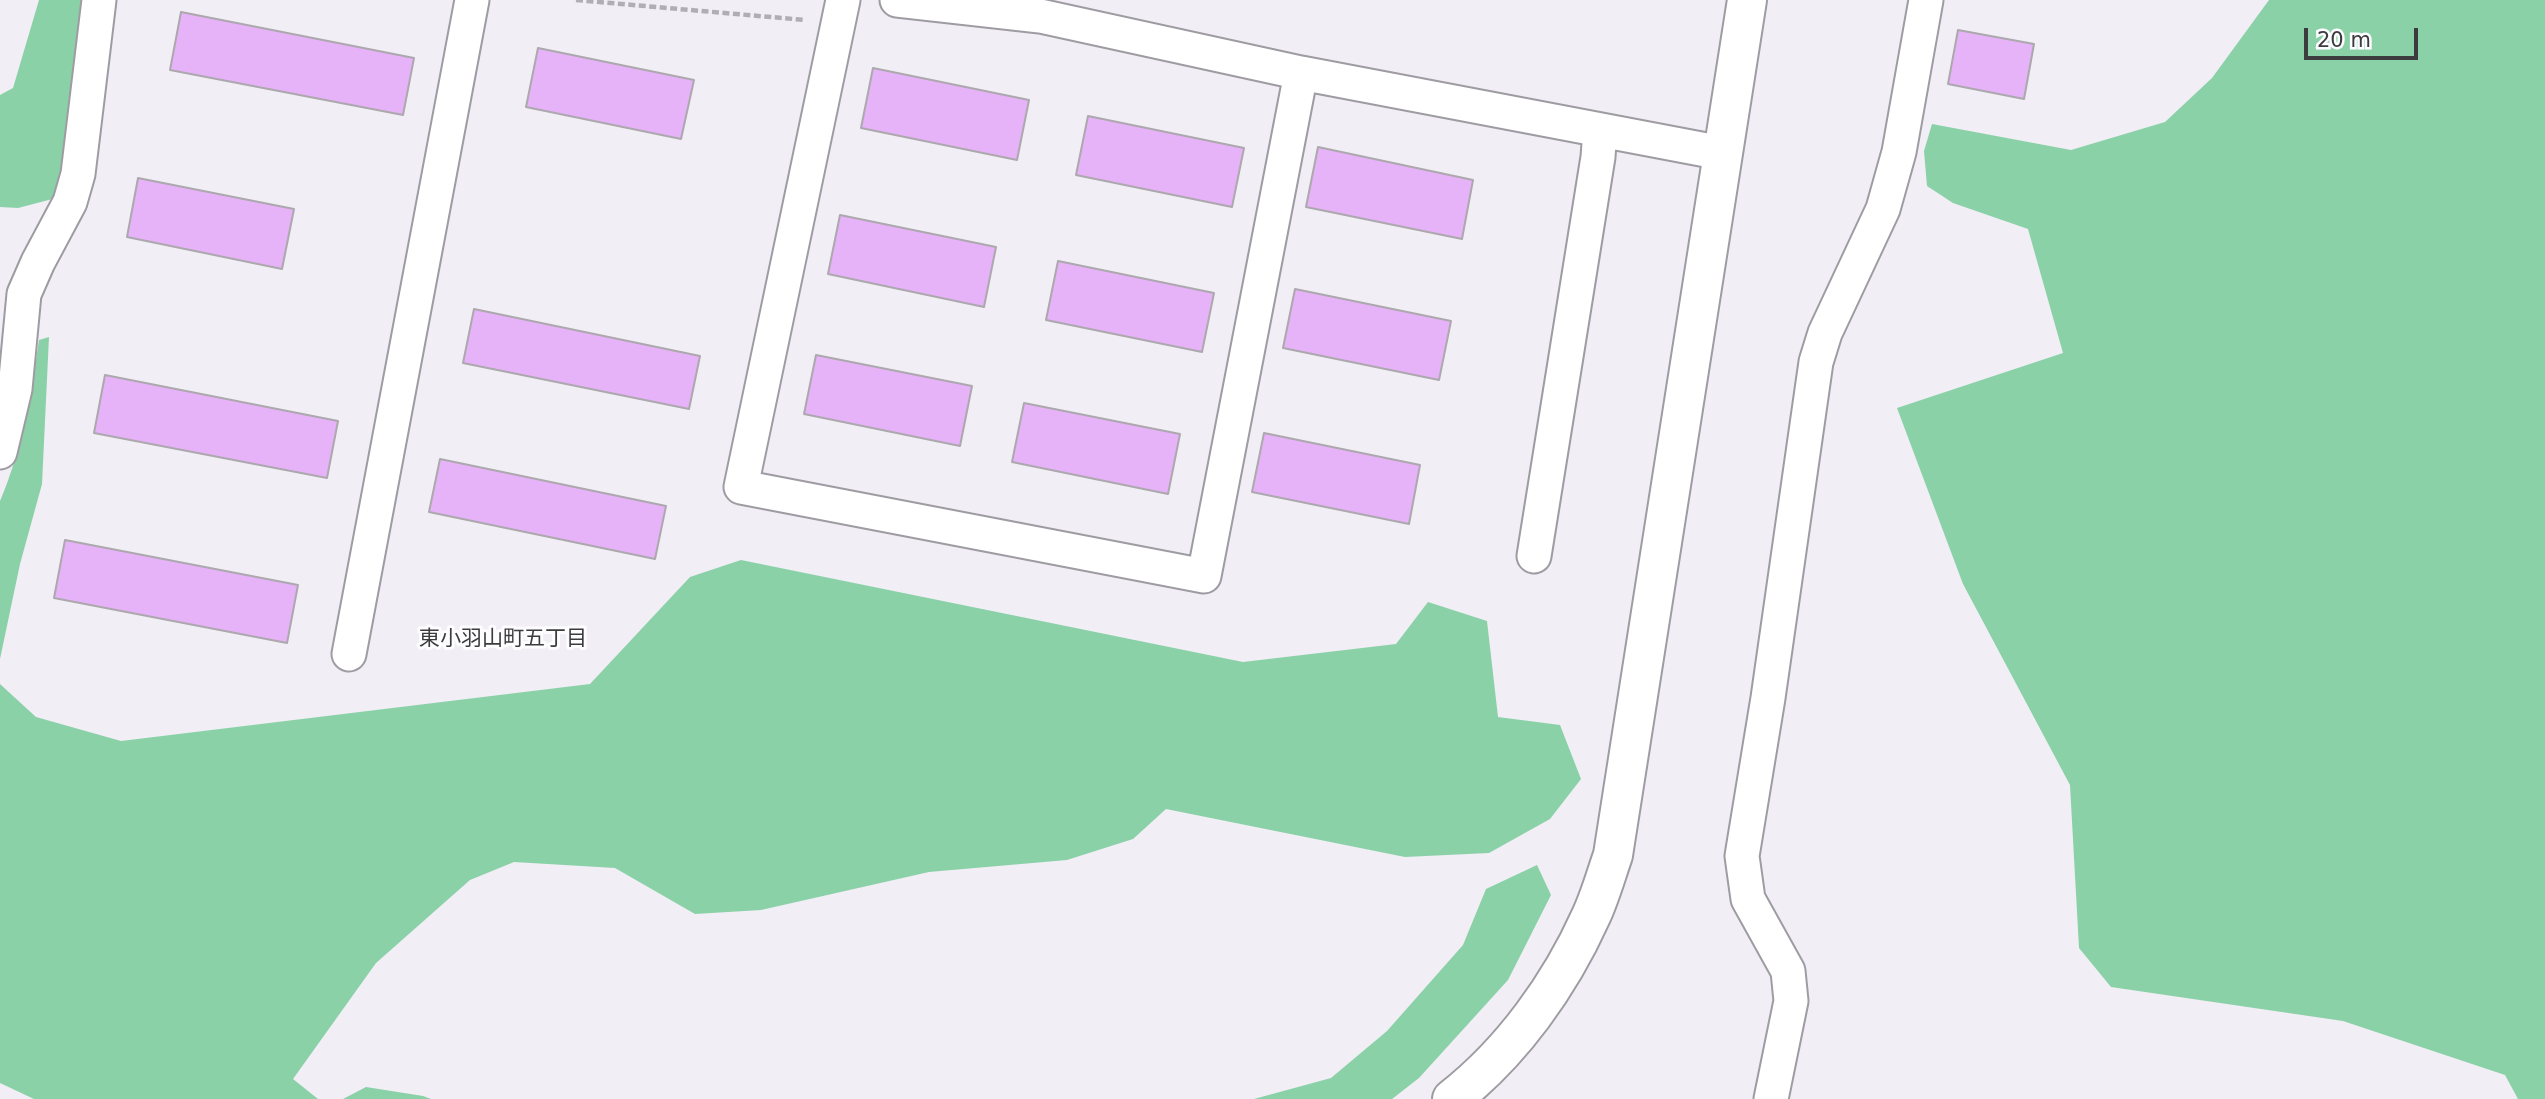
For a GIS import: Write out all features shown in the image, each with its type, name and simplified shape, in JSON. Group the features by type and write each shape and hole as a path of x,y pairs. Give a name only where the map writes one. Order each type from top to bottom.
{"street":[{"path":"0,452 15,389 24,294 70,202 78,174 99,0"},
{"path":"349,654 472,0"},
{"path":"843,0 741,487 1204,576 1301,73"},
{"path":"897,0 1040,16 1301,73 1722,153"},
{"path":"1452,1099 1473,1083 1519,1033 1561,972 1592,915 1613,855 1747,0"},
{"path":"1770,1099 1791,1001 1788,971 1748,899 1742,856 1768,698 1816,362 1825,333 1883,209 1899,152 1926,0"},
{"path":"1534,556 1598,157 1600,130"}],"green space":[{"path":"39,0 93,0 60,197 18,208 0,207 0,95 13,88"},
{"path":"2269,0 2545,0 2545,1099 2518,1099 2505,1075 2343,1021 2111,987 2079,948 2070,785 1963,584 1897,408 2063,353 2028,229 1953,203 1927,186 1924,151 1932,124 2071,150 2165,122 2212,78"},
{"path":"49,337 42,484 20,564 0,659 0,501 20,442 39,340"},
{"path":"741,560 1243,662 1396,644 1428,602 1487,621 1498,717 1560,725 1581,779 1550,819 1489,853 1405,857 1166,809 1133,839 1067,860 929,872 761,910 695,914 615,868 514,862 470,880 376,963 293,1079 318,1099 34,1099 0,1083 0,684 36,717 121,741 590,684 690,577"},
{"path":"1537,865 1551,895 1508,980 1419,1078 1392,1099 1254,1099 1331,1078 1387,1031 1463,945 1486,889"},
{"path":"366,1087 423,1096 431,1099 343,1099"}],"building":[{"path":"181,12 414,58 403,115 170,70"},
{"path":"1958,30 2034,44 2024,99 1948,84"},
{"path":"538,48 694,80 681,139 526,107"},
{"path":"873,68 1029,100 1017,160 861,128"},
{"path":"1088,116 1244,148 1232,207 1076,175"},
{"path":"1318,147 1473,180 1462,239 1306,207"},
{"path":"138,178 294,209 282,269 127,237"},
{"path":"840,215 996,247 984,307 828,274"},
{"path":"1058,261 1214,293 1202,352 1046,320"},
{"path":"1295,289 1451,321 1439,380 1283,348"},
{"path":"474,309 700,356 689,409 463,363"},
{"path":"816,355 972,386 960,446 804,414"},
{"path":"105,375 338,421 327,478 94,433"},
{"path":"1024,403 1180,434 1168,494 1012,462"},
{"path":"1264,433 1420,465 1409,524 1252,492"},
{"path":"440,459 666,506 655,559 429,512"},
{"path":"65,540 298,585 287,643 54,598"}],"district":[{"name":"東小羽山町五丁目","path":"503,640"}]}
